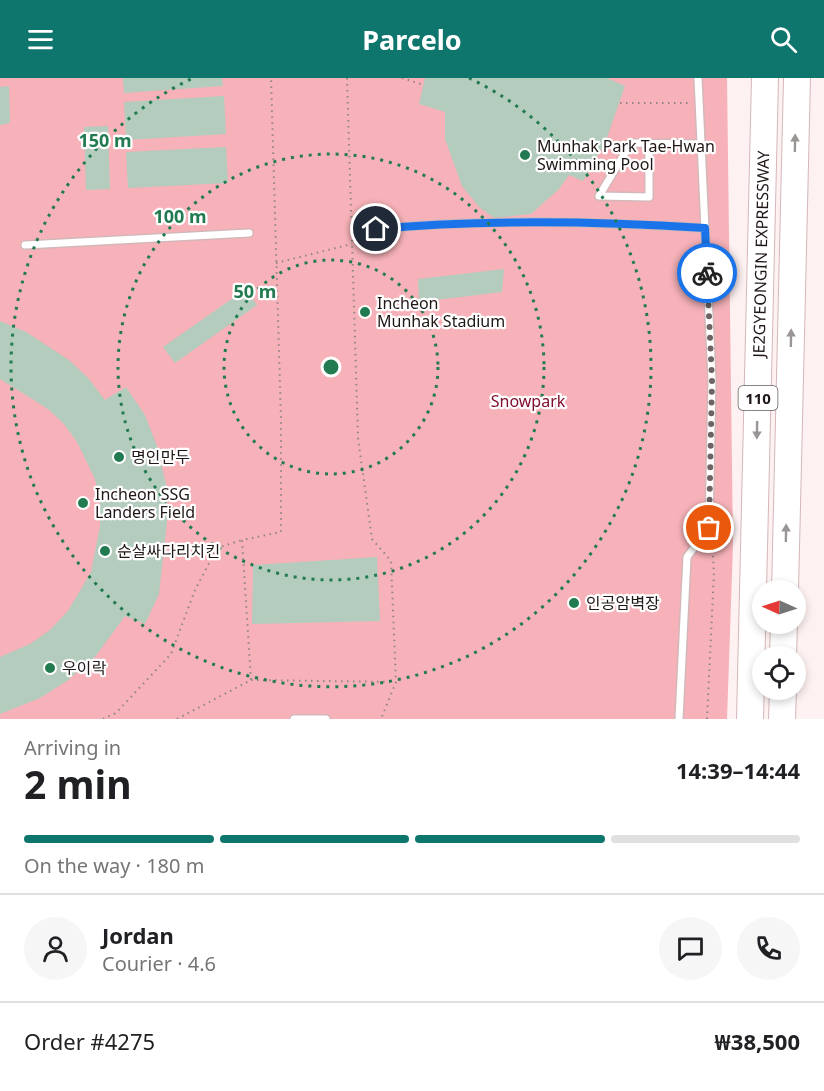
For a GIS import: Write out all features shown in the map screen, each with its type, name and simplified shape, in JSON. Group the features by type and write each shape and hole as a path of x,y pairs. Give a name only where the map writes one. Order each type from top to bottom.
{"highway":[{"name":"JE2GYEONGIN EXPRESSWAY","path":"750,719 765,78"},
{"name":"JE2GYEONGIN EXPRESSWAY","path":"785,580 797,78"},
{"path":"782,719 783,700"}],"lane":[{"path":"679,719 687,557 709,526 712,380 698,78"},
{"path":"649,143 649,196 599,196 631,142 701,144"},
{"path":"376,229 443,223 564,220 705,228"},
{"path":"25,245 249,233"},
{"path":"294,719 326,719"}],"path":[{"path":"103,719 116,713 171,654 195,590 217,548 280,532 271,78"},
{"path":"347,78 358,438 372,539 391,561 396,682 381,719"},
{"path":"402,78 424,85"},
{"path":"415,82 416,78"},
{"path":"620,103 699,104"},
{"path":"276,263 352,244"},
{"path":"707,719 714,572 709,526"},
{"path":"242,540 251,680"},
{"path":"177,719 251,680 396,682"}],"green space":[{"name":"Incheon Munhak Stadium","path":"0,78 727,78 733,545 727,719 0,719"}],"building":[{"path":"123,78 222,78 223,86 124,93"},
{"name":"Munhak Park Tae-Hwan Swimming Pool","path":"425,78 607,78 625,86 605,143 583,181 569,175 559,189 531,214 494,218 479,207 462,186 445,139 445,112 419,104"},
{"path":"9,86 10,123 0,125 0,87"},
{"path":"224,96 226,134 126,140 124,102"},
{"path":"108,126 110,189 86,190 84,127"},
{"path":"226,147 228,183 128,188 126,152"},
{"path":"504,269 502,292 419,302 418,279"},
{"path":"246,289 257,305 175,363 163,347"},
{"path":"0,321 26,332 69,360 88,378 105,400 126,387 145,415 157,446 166,484 167,522 159,594 145,624 125,616 95,657 67,681 40,698 0,714 0,657 30,644 50,630 68,611 91,572 100,526 100,502 95,479 77,442 64,424 48,409 0,379"},
{"path":"377,557 380,621 252,624 253,565"}],"way so far":[{"path":"707,273 712,380 709,528"}],"place":[{"name":"Munhak Park Tae-Hwan Swimming Pool","path":"525,155"},
{"name":"Incheon Munhak Stadium","path":"365,312"},
{"name":"명인만두","path":"119,457"},
{"name":"Incheon SSG Landers Field","path":"83,503"},
{"name":"순살싸다리치킨","path":"105,551"},
{"name":"인공암벽장","path":"574,603"},
{"name":"우이락","path":"50,668"}],"route":[{"path":"376,229 443,223 564,220 705,228 707,273"}],"park label":[{"name":"Snowpark","path":"528,401"}]}
